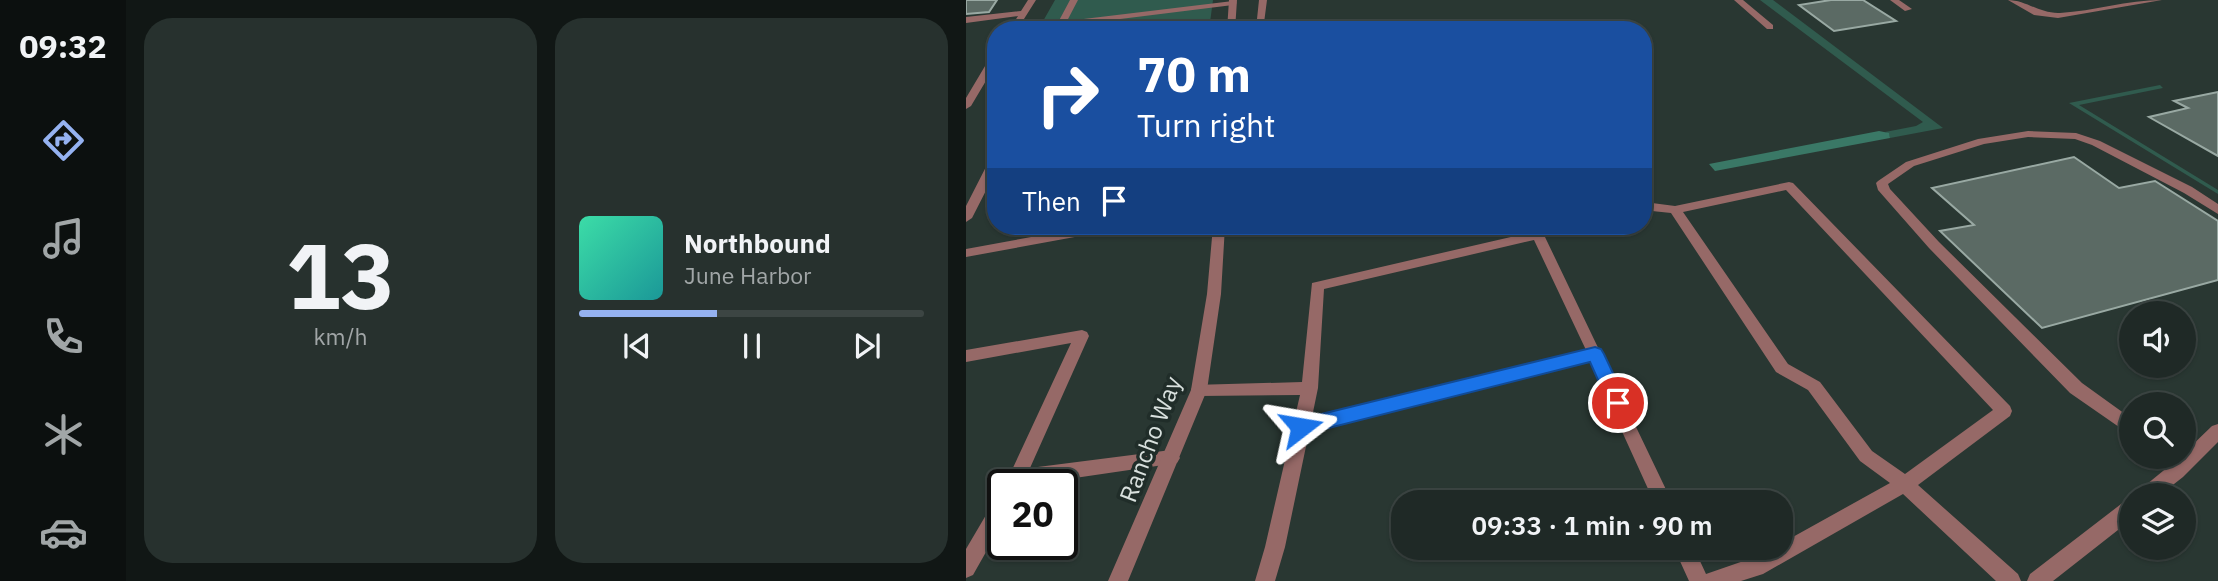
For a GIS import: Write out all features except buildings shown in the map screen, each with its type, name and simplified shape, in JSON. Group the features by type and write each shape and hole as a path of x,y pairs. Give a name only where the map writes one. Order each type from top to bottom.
{"street":[{"path":"1018,21 1031,0"},
{"path":"1062,21 1074,0"},
{"path":"1261,21 1263,0"},
{"path":"1738,0 1770,27"},
{"path":"1894,0 1908,9"},
{"path":"2012,0 2037,13 2058,16 2158,0"},
{"path":"1099,21 1233,1 1231,21"},
{"path":"966,20 1023,13"},
{"path":"966,106 987,72"},
{"path":"2119,419 2076,388 1934,245 1884,190 1882,183 1910,163 1982,141 2028,134 2076,136 2096,143 2188,190 2218,210"},
{"path":"966,218 987,177"},
{"path":"1652,206 1675,210 1789,186 2004,411 1905,484 1763,564 1712,581"},
{"path":"1675,210 1782,368 1814,386 1866,456 1905,484 2011,581"},
{"path":"966,253 1064,235"},
{"name":"Rancho Way","path":"1118,581 1199,390 1214,294 1218,235"},
{"path":"1265,581 1275,548 1310,388 1317,286 1538,235 1657,490"},
{"path":"966,356 1082,336 1021,469"},
{"path":"1301,427 1595,354"},
{"path":"1199,390 1310,388"},
{"path":"2196,447 2218,431"},
{"path":"1078,472 1171,458"},
{"path":"2157,483 2169,469"},
{"path":"2036,581 2119,518"},
{"path":"966,569 987,532"},
{"path":"1689,560 1699,581"}],"green space":[{"path":"1055,0 1213,0 1210,21 1043,21"},
{"path":"1760,0 1773,0 1943,128 1890,138 1885,132 1923,122"},
{"path":"2160,85 2163,88 2079,105 2218,190 2218,194 2069,103"},
{"path":"1879,131 1889,133 1890,138 1715,171 1709,164"}],"route":[{"path":"1301,427 1595,354 1618,403"}]}
